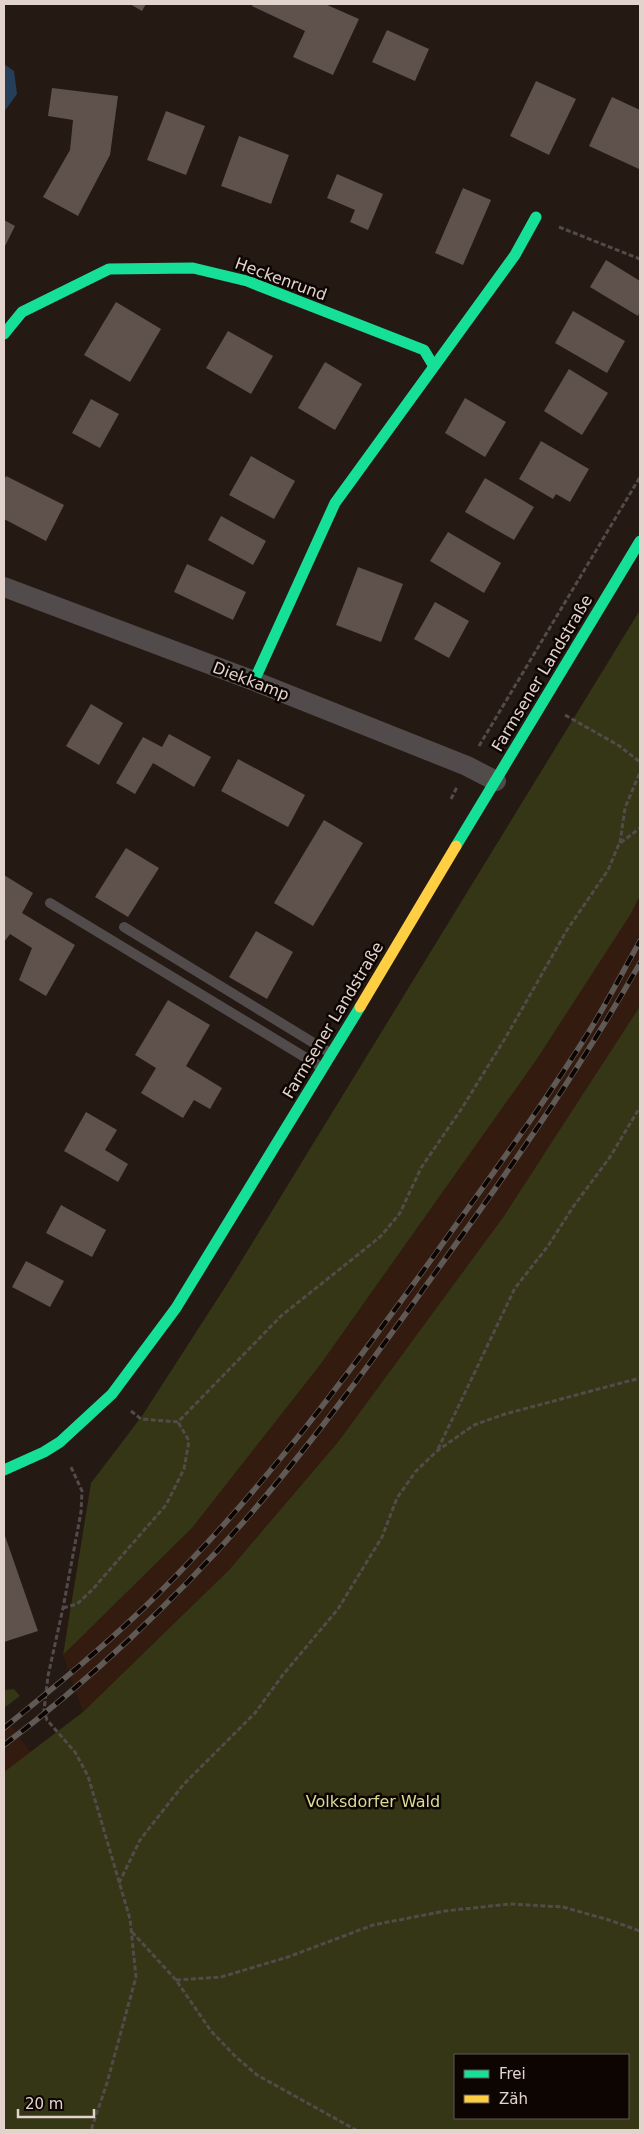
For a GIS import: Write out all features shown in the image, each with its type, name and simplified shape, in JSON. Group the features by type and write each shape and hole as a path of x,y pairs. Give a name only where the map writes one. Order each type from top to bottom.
{"main road":[{"path":"254,681 335,503 515,255 536,217"},
{"name":"Heckenrund","path":"4,334 22,312 109,269 193,268 246,281 424,350 434,365"},
{"name":"Farmsener Landstraße","path":"4,1470 44,1452 60,1442 112,1394 176,1308 324,1068 640,541"}],"street":[{"name":"Diekkamp","path":"4,587 254,681 467,766 496,781"}],"lane":[{"path":"50,903 324,1068"},
{"path":"124,927 332,1054"}],"path":[{"path":"536,217 640,259"},
{"path":"451,800 467,766 640,476"},
{"path":"543,702 618,745 640,762"},
{"path":"178,1422 281,1316 376,1240 400,1213 421,1168 462,1108 506,1037 567,930 608,870 620,844 625,808 640,772"},
{"path":"620,844 640,828"},
{"path":"437,1451 515,1288 548,1246 573,1207 610,1157 640,1106"},
{"path":"119,1883 140,1840 164,1808 183,1785 256,1713 282,1676 338,1609 382,1537 397,1498 416,1471 437,1451 482,1422 640,1378"},
{"path":"112,1394 141,1419 178,1422"},
{"path":"64,1608 77,1604 92,1590 166,1505 184,1469 189,1442 178,1422"},
{"path":"60,1442 82,1491 81,1512 64,1608 48,1676 44,1710 47,1720 75,1752 88,1776 132,1931 136,1977 107,2083 90,2130"},
{"path":"176,1980 221,1977 288,1957 373,1925 445,1911 510,1904 563,1907 609,1920 640,1932"},
{"path":"132,1931 176,1980 211,2031 257,2075 356,2130"}],"shaded area":[{"path":"640,898 640,1006 504,1216 338,1442 229,1570 83,1712 63,1655 192,1528 320,1365 537,1059"},
{"path":"4,1716 31,1753 4,1772"}],"green space":[{"path":"640,610 640,896 630,915 537,1059 320,1365 192,1528 63,1655 91,1483 142,1416 229,1281"},
{"name":"Volksdorfer Wald","path":"640,1006 640,2130 4,2130 4,1772 83,1712 229,1570 338,1442 504,1216"},
{"path":"14,1689 20,1696 4,1708 4,1690"}],"water":[{"path":"4,64 14,71 17,94 4,112"}],"building":[{"path":"130,4 146,4 142,11"},
{"path":"253,4 325,4 359,19 333,75 293,57 305,31 252,6"},
{"path":"387,30 429,49 415,81 372,62"},
{"path":"536,81 576,99 549,155 510,136"},
{"path":"52,88 118,96 110,155 78,216 43,197 70,150 73,120 48,116"},
{"path":"612,97 640,110 639,169 589,146"},
{"path":"166,111 205,126 186,175 147,160"},
{"path":"239,136 289,155 271,204 221,186"},
{"path":"337,174 383,194 368,230 350,222 355,210 327,198"},
{"path":"463,188 491,200 463,265 435,253"},
{"path":"4,220 15,226 4,248"},
{"path":"606,260 640,281 640,311 638,316 590,287"},
{"path":"116,302 161,329 130,382 84,355"},
{"path":"573,311 625,341 607,373 555,343"},
{"path":"228,331 273,356 251,394 206,368"},
{"path":"325,362 362,384 335,430 298,408"},
{"path":"569,369 608,393 582,435 544,411"},
{"path":"465,398 506,422 485,457 445,433"},
{"path":"91,399 119,414 100,448 72,433"},
{"path":"541,441 589,469 570,502 556,494 553,499 519,479"},
{"path":"251,456 295,481 274,519 229,495"},
{"path":"6,476 64,505 46,541 4,519 4,481"},
{"path":"485,478 534,507 514,540 465,512"},
{"path":"221,516 266,541 253,565 208,540"},
{"path":"448,532 501,563 484,593 430,561"},
{"path":"187,564 246,592 233,620 174,592"},
{"path":"358,567 403,584 381,642 336,625"},
{"path":"435,602 469,621 449,658 414,639"},
{"path":"91,704 123,723 99,765 66,746"},
{"path":"169,734 211,757 194,787 153,763 135,794 116,783 143,737 162,747"},
{"path":"238,759 305,795 288,827 221,791"},
{"path":"324,820 363,843 313,926 274,903"},
{"path":"126,848 159,868 128,917 95,897"},
{"path":"4,875 33,893 22,913 75,945 46,996 19,980 32,948 10,934 4,942"},
{"path":"256,931 293,952 267,999 229,977"},
{"path":"168,1000 210,1025 186,1066 222,1088 210,1109 194,1100 183,1118 141,1093 156,1068 135,1055"},
{"path":"86,1112 117,1130 105,1150 128,1164 118,1182 64,1151"},
{"path":"61,1205 106,1230 92,1257 46,1233"},
{"path":"26,1261 64,1281 50,1307 12,1287"},
{"path":"4,1533 38,1631 4,1642"}],"railway":[{"path":"4,1728 140,1612 234,1514 304,1429 404,1298 534,1115 590,1030 640,941"},
{"path":"4,1745 99,1667 161,1609 219,1549 296,1459 390,1336 516,1159 568,1082 640,963"}],"traffic: fast":[{"path":"254,681 335,503 515,255 536,217"},
{"path":"4,334 22,312 109,269 193,268 247,281 424,350 433,365"},
{"path":"456,846 640,541"},
{"path":"4,1470 44,1452 60,1442 112,1394 176,1308 360,1007"}],"traffic: slow":[{"path":"360,1007 456,846"}]}
